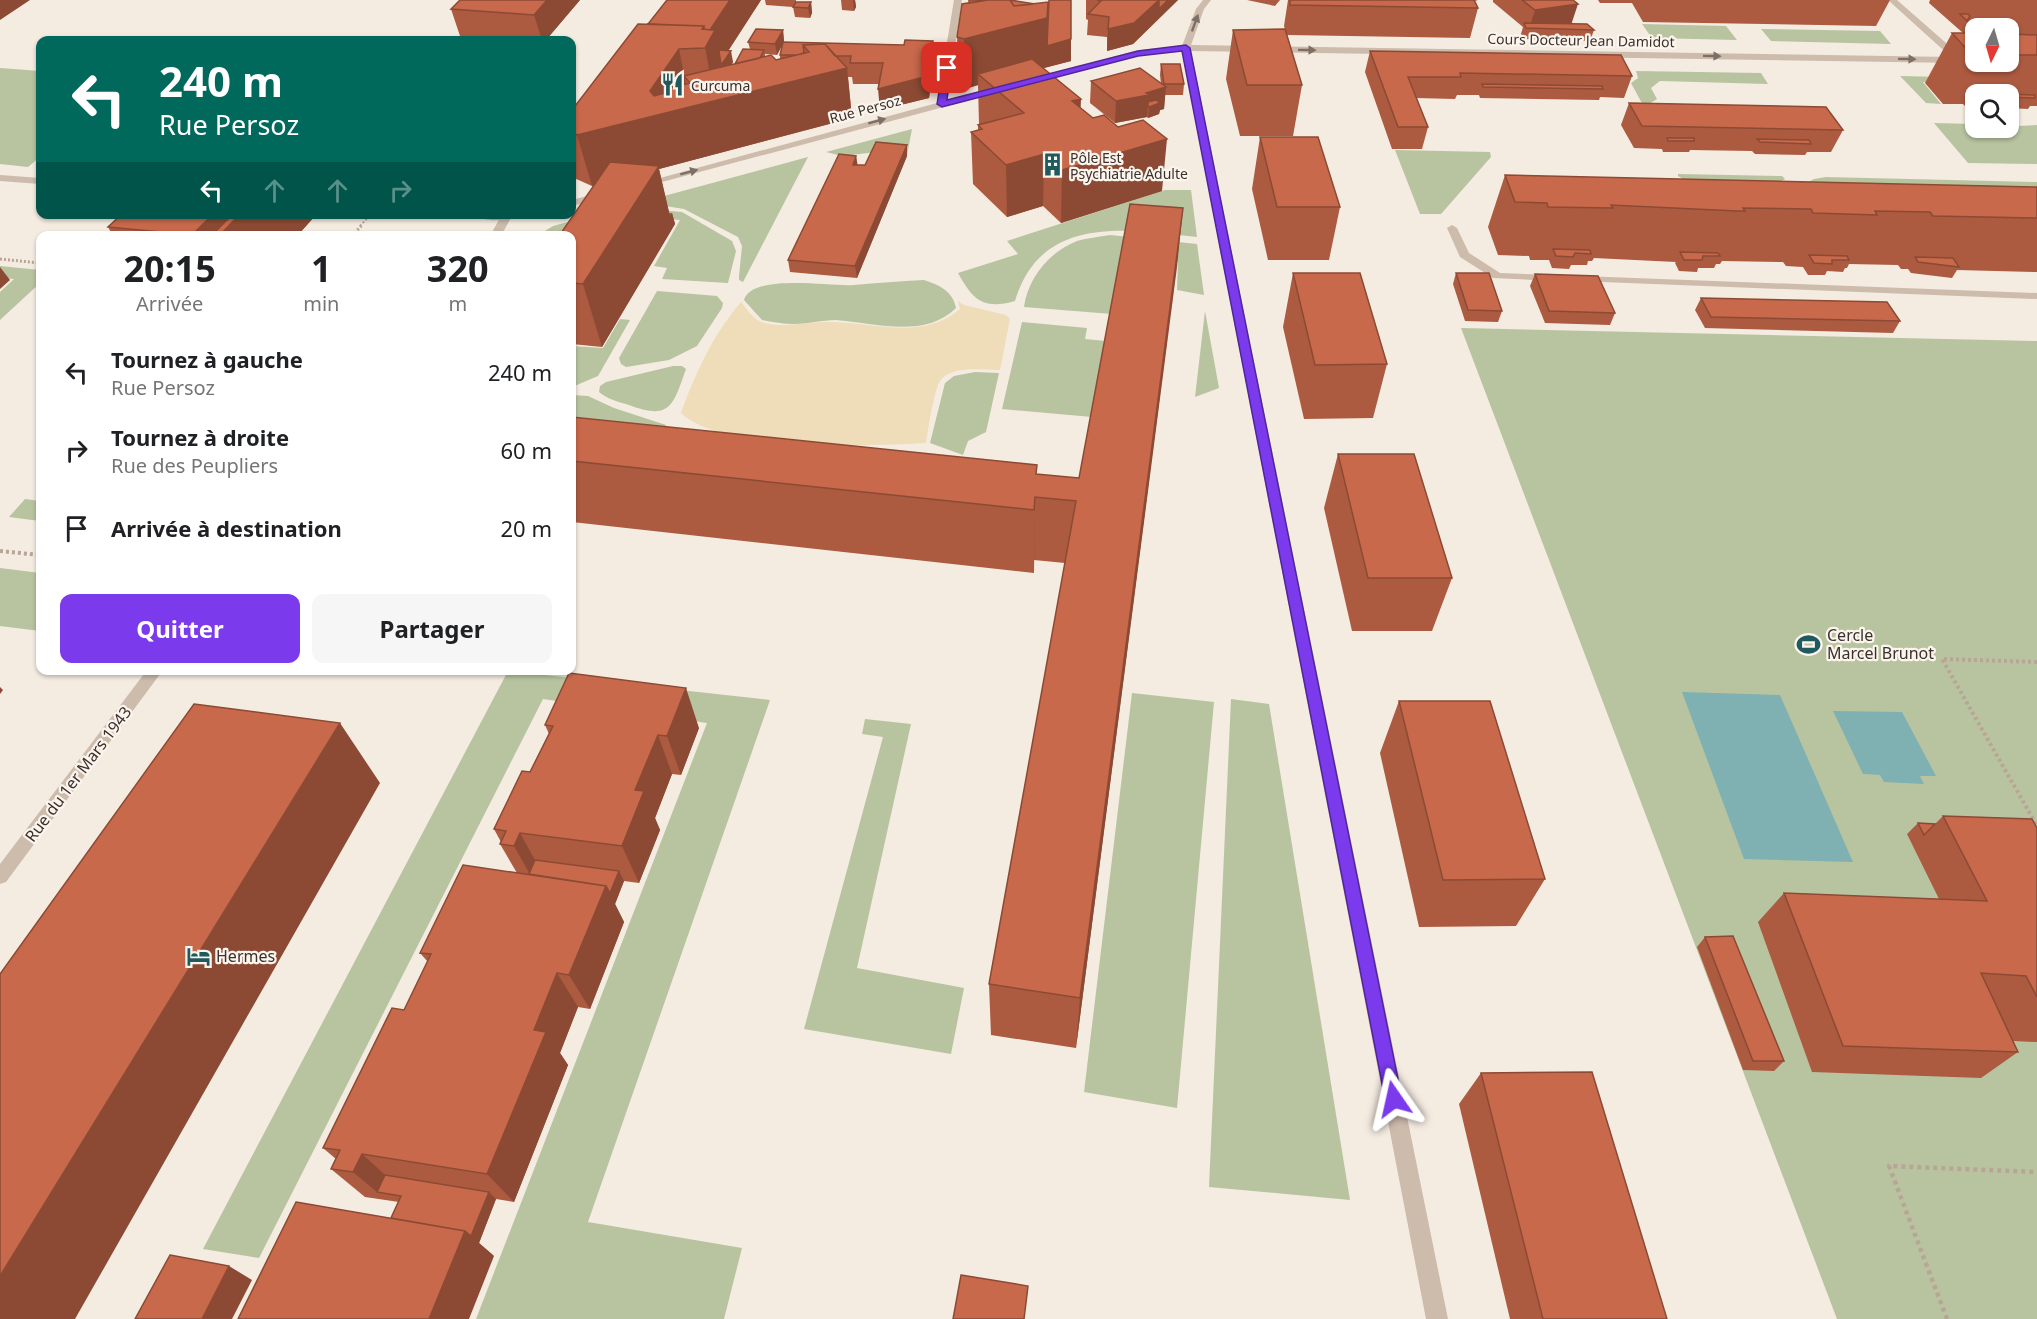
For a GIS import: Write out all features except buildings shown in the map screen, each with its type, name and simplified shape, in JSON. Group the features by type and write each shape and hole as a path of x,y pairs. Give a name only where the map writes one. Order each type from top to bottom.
{"street":[{"path":"942,104 958,0"},
{"path":"1208,0 1200,9 1186,48 1437,1319"},
{"path":"1892,0 1959,60"},
{"path":"1022,83 1138,53 1186,48"},
{"name":"Cours Docteur Jean Damidot","path":"1186,48 1965,60"},
{"name":"Rue Persoz","path":"629,187 1011,86"},
{"path":"0,178 36,181"},
{"path":"576,202 618,190"},
{"path":"1452,228 1464,255 1497,276 2037,296"},
{"name":"Rue du 1er Mars 1943","path":"0,877 152,675"}],"path":[{"path":"356,231 367,219"},
{"path":"0,259 36,263"},
{"path":"0,551 36,555"},
{"path":"2037,662 1942,659 2037,826"},
{"path":"1947,1319 1889,1166 2037,1172"}],"green space":[{"path":"1642,24 1726,26 1737,40 1652,38"},
{"path":"1761,29 1880,31 1891,44 1771,41"},
{"path":"0,68 36,71 36,160 28,167 0,164"},
{"path":"1636,71 1761,73 1768,84 1660,81 1651,88 1657,99 1644,107 1631,83 1638,78"},
{"path":"1900,76 2037,79 2037,84 1923,82 1941,104 1926,103"},
{"path":"1934,123 1965,124 1965,138 2019,138 2019,126 2037,125 2037,164 1968,163"},
{"path":"912,129 907,155 877,152 842,156 826,152"},
{"path":"1395,150 1490,152 1491,157 1441,214 1420,214"},
{"path":"808,157 743,282 739,280 742,246 738,237 684,209 659,205 576,233 576,231 545,231 553,226"},
{"path":"1678,174 1782,176 1785,179 1748,200 1687,181"},
{"path":"1826,177 2037,182 2037,208 1771,202 1814,179"},
{"path":"1165,190 1191,190 1197,237 1142,231 1115,231 1089,233 1065,240 1044,253 1027,273 1015,301 1004,303 987,303 980,300 969,290 958,273 1018,254 1007,241"},
{"path":"659,210 682,212 732,241 736,251 728,283 662,279 667,268 654,266 680,220 628,215"},
{"path":"1110,235 1197,244 1204,295 1177,290 1178,262 1124,258 1112,314 1024,307 1035,276 1057,252 1077,241"},
{"path":"0,266 36,270 36,287 0,320 0,292 14,279 0,278"},
{"path":"924,280 949,293 956,308 944,318 915,326 883,326 836,320 786,324 762,320 744,300 750,292 776,284 854,285"},
{"path":"657,291 717,296 723,303 722,308 697,346 669,360 626,367 621,364 619,358"},
{"path":"1205,311 1219,388 1195,397"},
{"path":"620,319 630,320 598,376 576,385 576,346 603,348"},
{"path":"1022,322 1087,328 1085,339 1106,341 1092,417 1002,409"},
{"name":"Cercle Marcel Brunot","path":"1461,328 2037,341 2037,1319 1837,1319"},
{"path":"673,366 682,366 686,369 678,392 668,406 662,410 643,410 613,400 599,392 600,386 606,382"},
{"path":"975,372 999,373 986,432 968,441 963,455 930,443 945,383 954,376"},
{"path":"576,395 588,396 614,408 666,425 663,430 576,474"},
{"path":"25,499 36,500 36,520 9,517"},
{"path":"0,568 36,572 36,630 0,626"},
{"path":"506,675 544,675 770,700 588,1222 742,1248 724,1319 476,1319 707,723 543,699 259,1258 203,1249"},
{"path":"1132,693 1214,702 1177,1108 1084,1092"},
{"path":"1231,699 1269,704 1350,1200 1209,1187"},
{"path":"865,719 911,724 857,968 964,988 951,1054 804,1029 883,737 862,734"}],"sand":[{"path":"958,301 964,305 1006,315 1010,319 1000,370 959,370 945,376 940,381 931,410 926,443 834,445 762,440 729,435 701,426 681,413 706,354 741,302 755,318 769,324 826,322 896,328 930,325 945,319 960,309"}],"water":[{"path":"1682,692 1780,695 1853,862 1744,859"},
{"path":"1833,711 1902,712 1936,776 1920,776 1924,784 1884,782 1880,775 1863,774"}],"place":[{"name":"Curcuma","path":"673,85"},
{"name":"Pôle Est Psychiatrie Adulte","path":"1052,165"},
{"name":"Cercle Marcel Brunot","path":"1809,644"},
{"name":"Hermes","path":"198,956"}],"route":[{"path":"947,68 942,104 1138,53 1186,48 1394,1099"}]}
